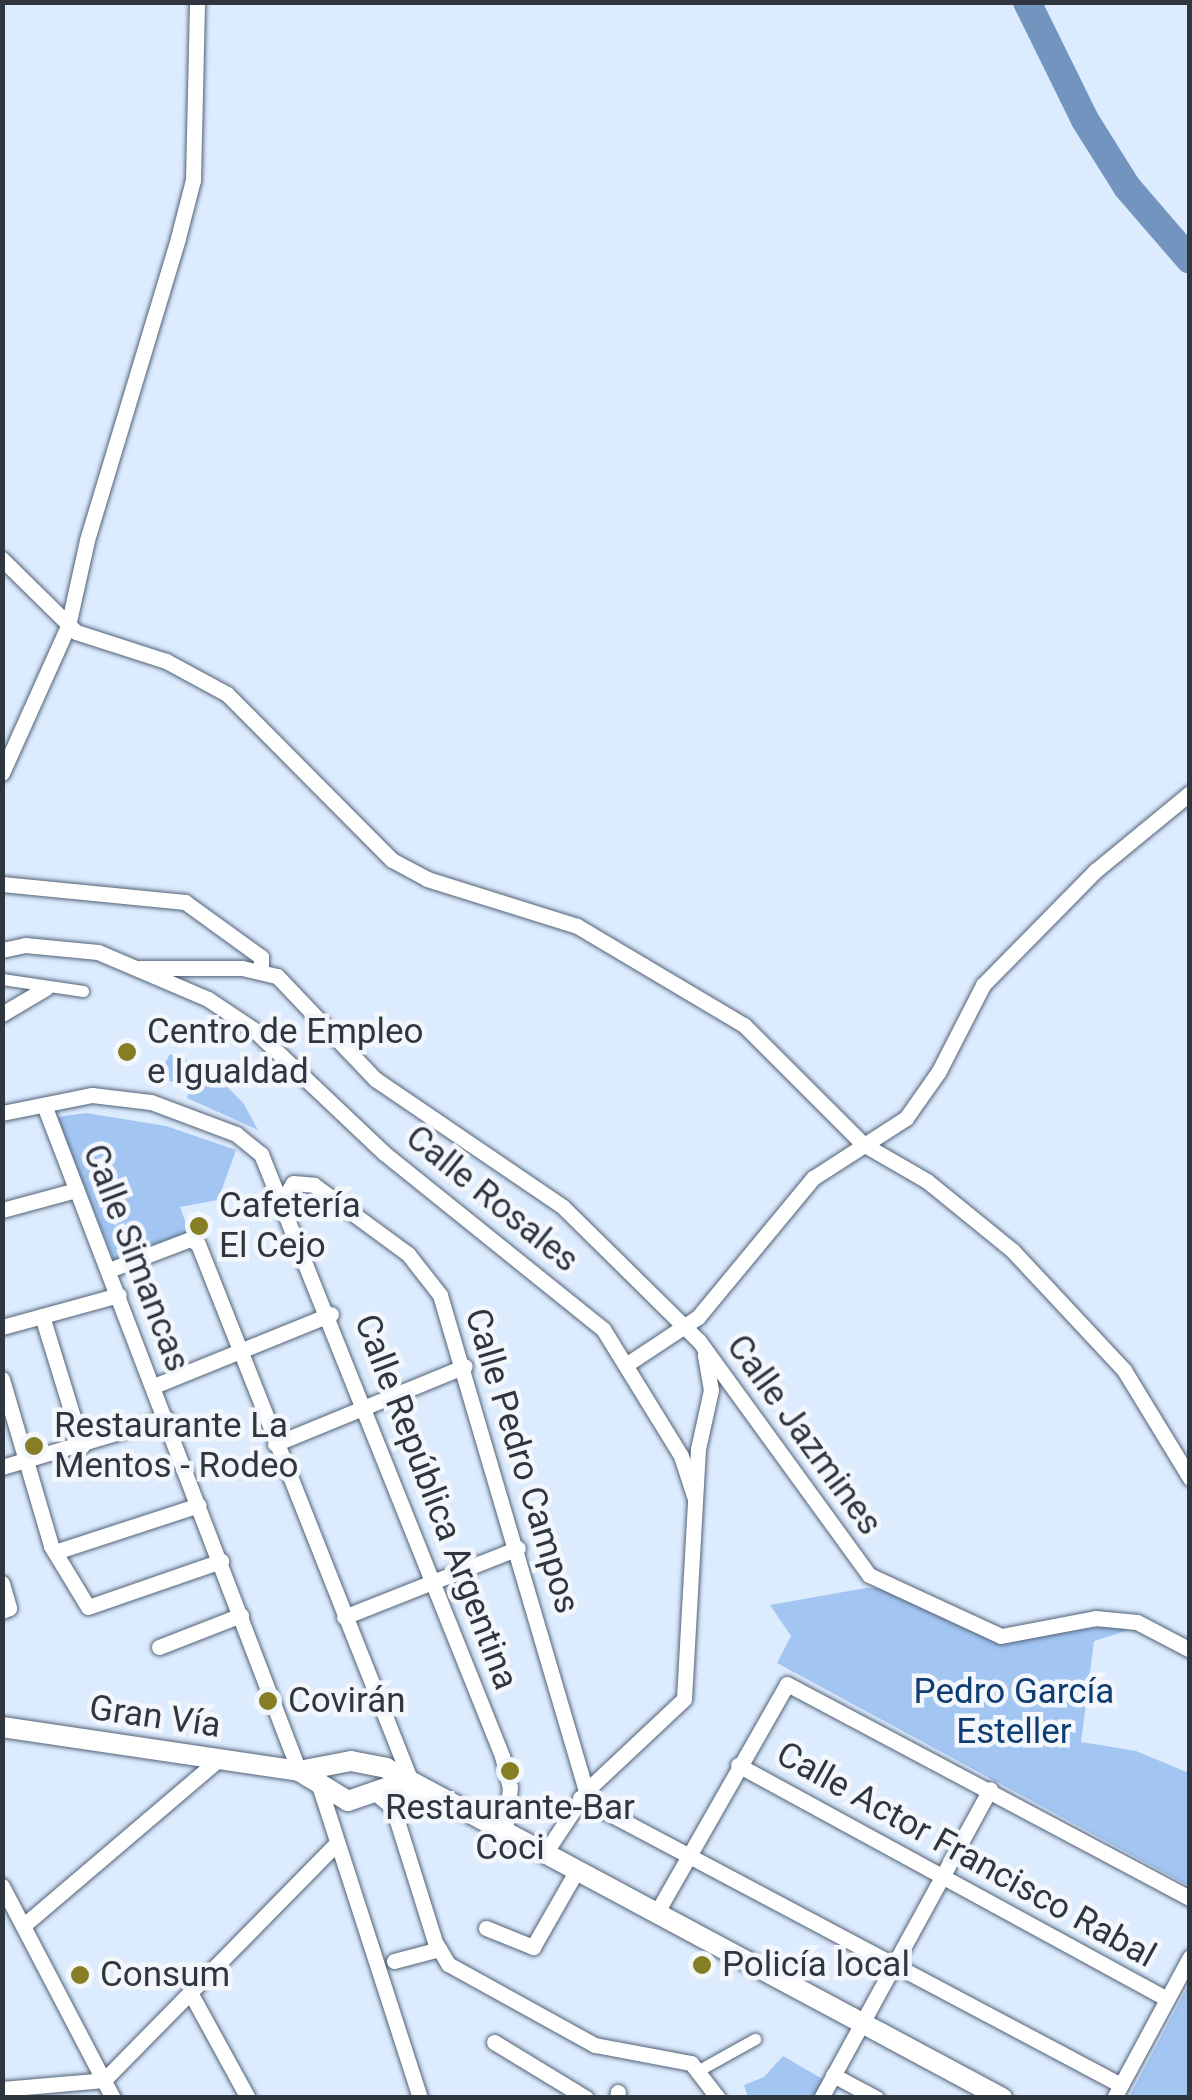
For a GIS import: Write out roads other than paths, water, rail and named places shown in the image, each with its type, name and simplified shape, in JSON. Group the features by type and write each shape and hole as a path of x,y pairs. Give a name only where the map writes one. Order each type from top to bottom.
{"street":[{"path":"2,773 68,626 86,540 192,180 197,2"},
{"path":"2,560 68,626 102,644 166,661 227,694 392,860 426,879 577,926 705,997 780,1060 862,1144 927,1181 1013,1251 1124,1370 1190,1478"},
{"path":"626,1364 691,1321 813,1178 906,1118 940,1071 983,985 1124,844 1190,792"},
{"name":"Calle Jazmines","path":"2,884 184,902 261,957 260,970 290,986 374,1079 563,1207 691,1321 699,1340 869,1575 1001,1636 1018,1638 1095,1618 1137,1622 1190,1650"},
{"path":"2,950 84,949 140,968 260,970"},
{"name":"Calle Rosales","path":"140,968 208,1000 253,1029 384,1153 596,1321 674,1444 695,1499"},
{"path":"2,980 83,991"},
{"path":"2,1014 46,988"},
{"name":"Calle República Argentina","path":"2,1113 92,1095 151,1102 210,1122 251,1144 284,1198 502,1756 510,1787 505,1832"},
{"name":"Calle Simancas","path":"44,1104 241,1615 319,1790 420,2098"},
{"name":"Calle Pedro Campos","path":"284,1198 292,1182 314,1185 408,1254 440,1295 466,1366 583,1794"},
{"path":"2,1210 76,1190"},
{"path":"109,1270 196,1241 392,1737 418,1785"},
{"path":"2,1327 119,1294"},
{"path":"154,1386 330,1314"},
{"path":"42,1316 82,1446"},
{"path":"545,1853 583,1794 684,1699 699,1439 711,1374 699,1340"},
{"path":"274,1444 466,1366"},
{"path":"2,1380 55,1552 90,1608 221,1561"},
{"path":"708,1402 734,1384"},
{"path":"2,1468 166,1418"},
{"path":"674,1444 692,1447 699,1439"},
{"path":"55,1552 199,1505"},
{"path":"344,1617 518,1548"},
{"path":"2,1583 10,1608 2,1610"},
{"path":"159,1648 241,1615"},
{"path":"657,1912 786,1684 1190,1898"},
{"name":"Gran Vía","path":"2,1727 220,1759 319,1790"},
{"path":"368,1793 386,1768 392,1737"},
{"path":"24,1926 220,1759"},
{"path":"319,1790 351,1763"},
{"path":"351,1763 370,1776 368,1793"},
{"path":"319,1790 351,1763 386,1768 1002,2098"},
{"name":"Calle Actor Francisco Rabal","path":"738,1766 1166,1998"},
{"path":"319,1790 348,1801 368,1793 418,1785"},
{"path":"821,2098 990,1789"},
{"path":"368,1793 393,1808 438,1950 458,1971 594,2045 701,2069 755,2039"},
{"path":"583,1794 1117,2091 1190,1956"},
{"path":"2,2089 104,2080 334,1844"},
{"path":"486,1928 533,1947 577,1870"},
{"path":"2,1886 114,2098"},
{"path":"394,1961 438,1950"},
{"path":"191,1994 248,2098"},
{"path":"494,2042 586,2098"},
{"path":"701,2069 718,2098"},
{"path":"833,2075 876,2098"}],"waterway":[{"path":"1027,2 1085,120 1127,187 1190,260"}],"place":[{"name":"Centro de Empleo e Igualdad","path":"127,1052"},
{"name":"Cafetería El Cejo","path":"199,1226"},
{"name":"Restaurante La Mentos - Rodeo","path":"34,1446"},
{"name":"Covirán","path":"268,1701"},
{"name":"Restaurante-Bar Coci","path":"510,1771"},
{"name":"Policía local","path":"702,1965"},
{"name":"Consum","path":"80,1975"}],"park label":[{"name":"Pedro García Esteller","path":"1014,1712"}]}
